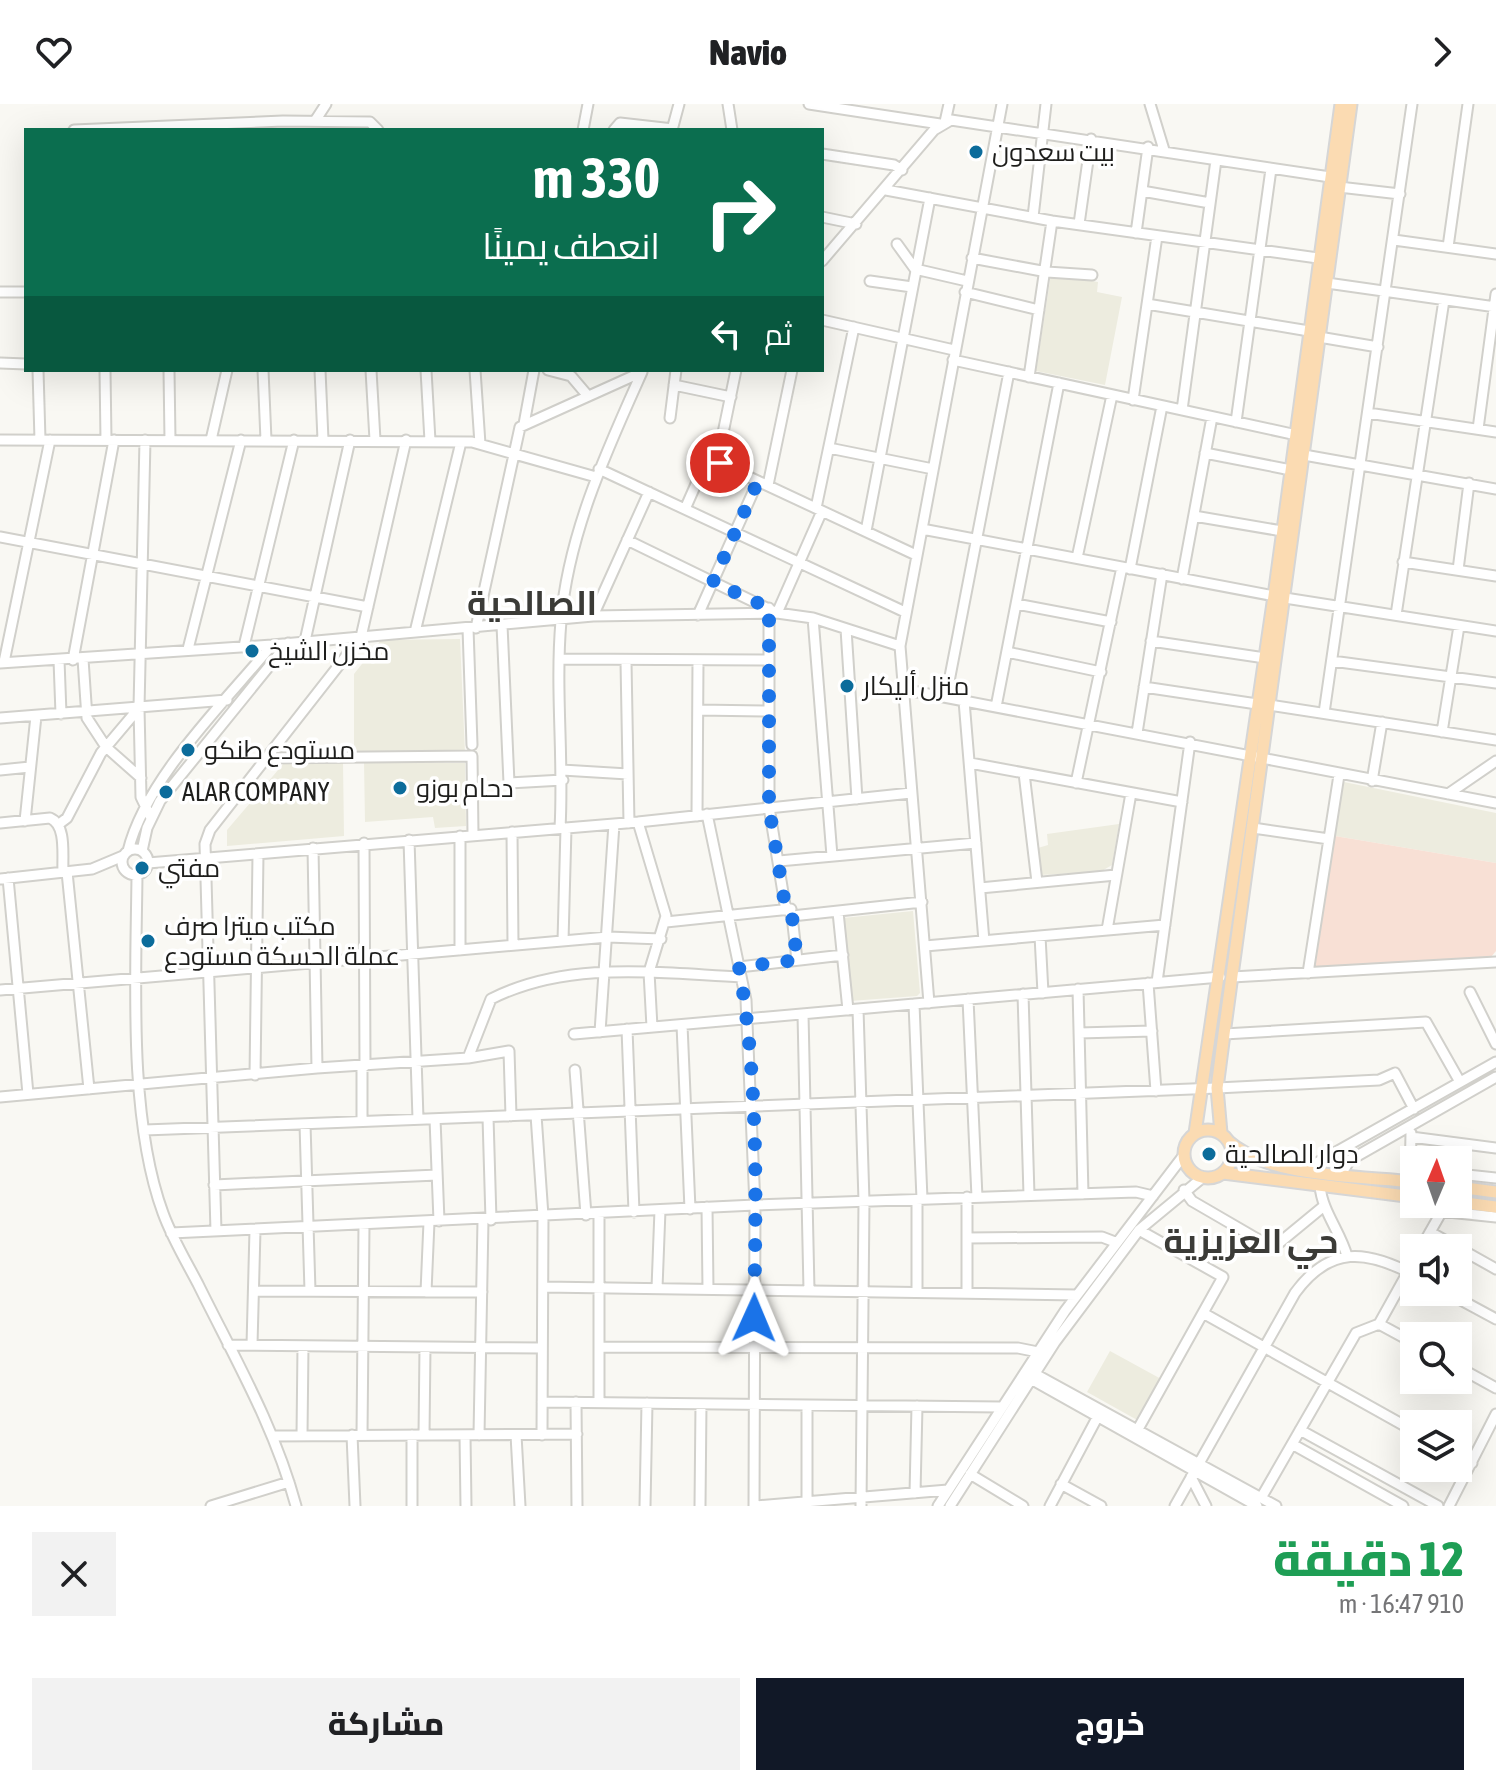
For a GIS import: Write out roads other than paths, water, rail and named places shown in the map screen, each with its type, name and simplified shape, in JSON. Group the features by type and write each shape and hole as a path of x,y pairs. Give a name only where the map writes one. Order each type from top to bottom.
{"main road":[{"path":"1341,104 1301,436 1291,470 1282,531 1280,597 1265,658 1263,761 1253,828 1195,1133 1186,1143 1184,1155 1189,1170 1202,1178 1223,1173 1400,1195"},
{"path":"1314,334 1327,283 1324,259 1339,187 1351,104"},
{"path":"1223,1173 1232,1156 1225,1137 1217,1088 1224,1034 1226,977 1250,754 1263,704 1304,455 1301,436"},
{"path":"1195,1133 1208,1130 1225,1137 1248,1157 1306,1169 1400,1181"},
{"path":"1472,1189 1496,1192"},
{"path":"1472,1204 1496,1207"}],"street":[{"path":"315,121 326,104"},
{"path":"583,128 588,104"},
{"path":"673,128 679,104"},
{"path":"728,104 732,128"},
{"path":"809,104 943,123 960,120 1330,177"},
{"path":"824,259 943,123 949,104"},
{"path":"929,1003 900,646 1002,104"},
{"path":"1033,217 1046,104"},
{"path":"1150,104 1164,150"},
{"path":"1324,713 1412,104"},
{"path":"1448,247 1468,104"},
{"path":"168,128 282,126 315,121 359,126 374,123 377,128"},
{"path":"616,128 620,123 664,128"},
{"path":"1079,224 1091,139"},
{"path":"1136,233 1148,147"},
{"path":"824,154 894,165 902,170"},
{"path":"1182,410 1216,160"},
{"path":"1236,422 1271,169"},
{"path":"1339,187 1400,194"},
{"path":"886,190 1052,221 1324,259"},
{"path":"1142,191 1210,203"},
{"path":"866,531 930,198"},
{"path":"824,217 856,224"},
{"path":"1029,377 1047,272 1052,221"},
{"path":"1133,400 1157,236"},
{"path":"1394,240 1496,254"},
{"path":"897,244 915,269 967,281"},
{"path":"972,258 1047,272 1092,275"},
{"path":"870,281 912,287"},
{"path":"1327,283 1495,307"},
{"path":"0,292 24,292"},
{"path":"965,292 1039,310"},
{"path":"1478,429 1496,294"},
{"path":"1396,615 1444,300"},
{"path":"1147,304 1378,347"},
{"path":"824,320 902,338 1029,377 1301,436"},
{"path":"797,960 792,913 785,905 769,807 771,611 801,563 819,510 854,327"},
{"path":"0,363 24,364"},
{"path":"38,372 45,440 29,542 2,663 272,645 593,616 771,611 813,618 900,646"},
{"path":"105,372 110,440 78,659 84,712 106,747 141,778"},
{"path":"169,372 170,440"},
{"path":"211,440 227,372"},
{"path":"263,372 266,440"},
{"path":"320,372 323,440"},
{"path":"371,372 375,440"},
{"path":"426,372 430,441"},
{"path":"475,372 480,444"},
{"path":"524,424 534,372"},
{"path":"556,372 571,376 588,396"},
{"path":"563,941 561,619 568,576 598,473 644,372"},
{"path":"670,418 676,372"},
{"path":"717,462 736,372"},
{"path":"698,615 763,483 791,372"},
{"path":"946,697 1009,372"},
{"path":"472,745 472,628 515,456 518,430 524,424 629,374"},
{"path":"996,707 1059,383"},
{"path":"674,385 731,397"},
{"path":"1077,558 1112,395"},
{"path":"1076,783 1162,406"},
{"path":"1368,413 1496,432"},
{"path":"1182,579 1212,417"},
{"path":"0,440 406,440 480,444 515,456 598,473 649,492 905,612"},
{"path":"145,440 139,708 143,806 151,818"},
{"path":"188,649 241,440"},
{"path":"244,646 294,440"},
{"path":"305,641 350,440"},
{"path":"216,1231 205,859 210,830 361,637 406,440"},
{"path":"415,632 461,442"},
{"path":"829,448 933,469"},
{"path":"1205,453 1291,470"},
{"path":"1304,455 1496,489"},
{"path":"685,509 704,466 717,462 916,555"},
{"path":"1458,570 1469,483"},
{"path":"593,616 649,492"},
{"path":"1194,516 1282,531"},
{"path":"922,529 1280,597 1496,631"},
{"path":"0,537 368,607"},
{"path":"627,540 771,611"},
{"path":"1403,562 1496,576"},
{"path":"1137,733 1162,574"},
{"path":"1016,604 1111,622"},
{"path":"813,618 832,856"},
{"path":"502,625 509,783 562,775 628,774"},
{"path":"1442,732 1459,626"},
{"path":"846,629 857,799"},
{"path":"1151,641 1265,658"},
{"path":"272,645 143,806 126,854 125,871 137,875 145,871 148,863 142,851 151,818 166,793 288,643"},
{"path":"1007,652 1101,672"},
{"path":"559,659 626,662 769,660"},
{"path":"59,660 61,714"},
{"path":"1332,661 1496,683"},
{"path":"626,662 628,774 633,823 666,922 649,972 652,1027"},
{"path":"698,662 702,815 740,972 746,1019 755,1205 755,1506 861,1502 948,1490"},
{"path":"1144,687 1496,740"},
{"path":"902,689 1190,742 1250,754 1263,761 1496,803"},
{"path":"0,718 227,700"},
{"path":"964,701 984,941"},
{"path":"59,824 67,818 106,747 139,708"},
{"path":"698,710 769,711"},
{"path":"25,821 36,716"},
{"path":"1372,781 1382,722"},
{"path":"1156,1091 1153,983 1165,925 1190,742"},
{"path":"265,758 472,756 473,835"},
{"path":"1448,794 1496,761"},
{"path":"970,763 1182,802"},
{"path":"0,770 30,767"},
{"path":"1024,773 1037,882"},
{"path":"1308,973 1339,775"},
{"path":"148,863 633,823 911,793"},
{"path":"1107,930 1131,793"},
{"path":"0,823 50,818 59,824 80,982 89,1089"},
{"path":"600,1032 614,824"},
{"path":"1253,828 1329,839"},
{"path":"512,832 513,945"},
{"path":"460,836 460,950"},
{"path":"409,840 418,1119"},
{"path":"362,1121 364,843"},
{"path":"779,861 976,843"},
{"path":"313,848 317,1068"},
{"path":"28,1094 4,878 101,867 126,854 142,851"},
{"path":"255,1075 258,854"},
{"path":"137,875 136,977 141,1084 154,1185 171,1233 273,1436 296,1506"},
{"path":"980,888 1116,875"},
{"path":"666,922 727,915 838,912 922,902"},
{"path":"838,912 853,1009 864,1201 861,1502"},
{"path":"925,946 1165,925"},
{"path":"1040,936 1043,993"},
{"path":"0,990 608,937 661,939"},
{"path":"468,1058 491,999 518,985 578,972 740,972 797,960 843,955"},
{"path":"574,1034 1226,977 1496,962"},
{"path":"1078,989 1083,1194"},
{"path":"1470,992 1496,1044"},
{"path":"1023,994 1029,1195"},
{"path":"967,1291 967,1238 972,1197 968,999"},
{"path":"914,1004 919,1199 917,1291"},
{"path":"803,1014 809,1290"},
{"path":"1224,1034 1426,1022 1460,1082"},
{"path":"682,1025 690,1209"},
{"path":"627,1029 634,1212"},
{"path":"1079,1033 1152,1031"},
{"path":"0,1097 317,1068 468,1058 509,1051 511,1116"},
{"path":"1306,1169 1496,1062"},
{"path":"575,1070 586,1215"},
{"path":"145,1130 1204,1089 1379,1080 1395,1073 1414,1109"},
{"path":"1341,1174 1346,1163 1411,1132 1496,1077"},
{"path":"1403,1114 1411,1132 1411,1146"},
{"path":"536,1115 543,1216 542,1435"},
{"path":"479,1435 488,1117"},
{"path":"426,1292 437,1175 435,1119"},
{"path":"305,1124 310,1291"},
{"path":"1411,1132 1496,1148"},
{"path":"938,1506 1077,1295 1184,1155"},
{"path":"214,1185 437,1175"},
{"path":"1472,1175 1496,1178"},
{"path":"950,1506 1033,1376 1139,1230 1202,1178"},
{"path":"1320,1186 1324,1206 1341,1235 1347,1256"},
{"path":"1184,1190 1192,1201 1273,1248 1324,1206"},
{"path":"171,1233 808,1203 1136,1192 1153,1196"},
{"path":"707,1207 708,1289"},
{"path":"657,1288 660,1210"},
{"path":"599,1214 599,1402"},
{"path":"1472,1214 1496,1217"},
{"path":"1438,1218 1430,1232 1496,1269"},
{"path":"355,1506 363,1346 364,1225"},
{"path":"252,1345 255,1230"},
{"path":"1138,1429 1223,1277 1139,1230"},
{"path":"967,1238 1102,1237 1115,1242"},
{"path":"1175,1506 1302,1283 1324,1265 1347,1256 1371,1256 1400,1268"},
{"path":"543,1287 1077,1295"},
{"path":"254,1291 482,1292"},
{"path":"1259,1502 1356,1333 1379,1324 1400,1291"},
{"path":"1472,1306 1496,1319"},
{"path":"1203,1313 1400,1423"},
{"path":"1379,1324 1400,1335"},
{"path":"228,1345 542,1348"},
{"path":"302,1435 303,1346"},
{"path":"424,1435 425,1347"},
{"path":"599,1347 1018,1348 1038,1352"},
{"path":"1472,1375 1496,1388"},
{"path":"1033,1376 1195,1470 1259,1502 1276,1506"},
{"path":"1033,1376 1138,1429 1195,1470 1206,1506"},
{"path":"542,1402 1001,1407"},
{"path":"576,1402 577,1506"},
{"path":"645,1506 647,1403"},
{"path":"700,1506 701,1404"},
{"path":"807,1405 810,1503"},
{"path":"915,1493 917,1406"},
{"path":"1472,1463 1496,1414"},
{"path":"1050,1506 1098,1416"},
{"path":"1300,1430 1438,1506"},
{"path":"273,1436 577,1434"},
{"path":"412,1435 412,1506"},
{"path":"465,1435 466,1506"},
{"path":"516,1435 520,1506"},
{"path":"1292,1444 1403,1506"},
{"path":"970,1474 1023,1506"},
{"path":"211,1506 289,1482"},
{"path":"1449,1506 1462,1482"},
{"path":"1061,1484 1101,1506"}],"place":[{"name":"بيت سعدون","path":"976,152"},
{"name":"مخزن الشيخ","path":"252,651"},
{"name":"منزل أليكار","path":"847,686"},
{"name":"مستودع طنكو","path":"188,750"},
{"name":"دحام بوزو","path":"400,788"},
{"name":"ALAR COMPANY","path":"166,792"},
{"name":"مفتي","path":"142,868"},
{"name":"مكتب ميترا صرف عملة الحسكة مستودع","path":"148,941"},
{"name":"دوار الصالحية","path":"1209,1154"}],"district":[{"name":"الصالحية","path":"532,603"},
{"name":"حي العزيزية","path":"1251,1241"}]}
